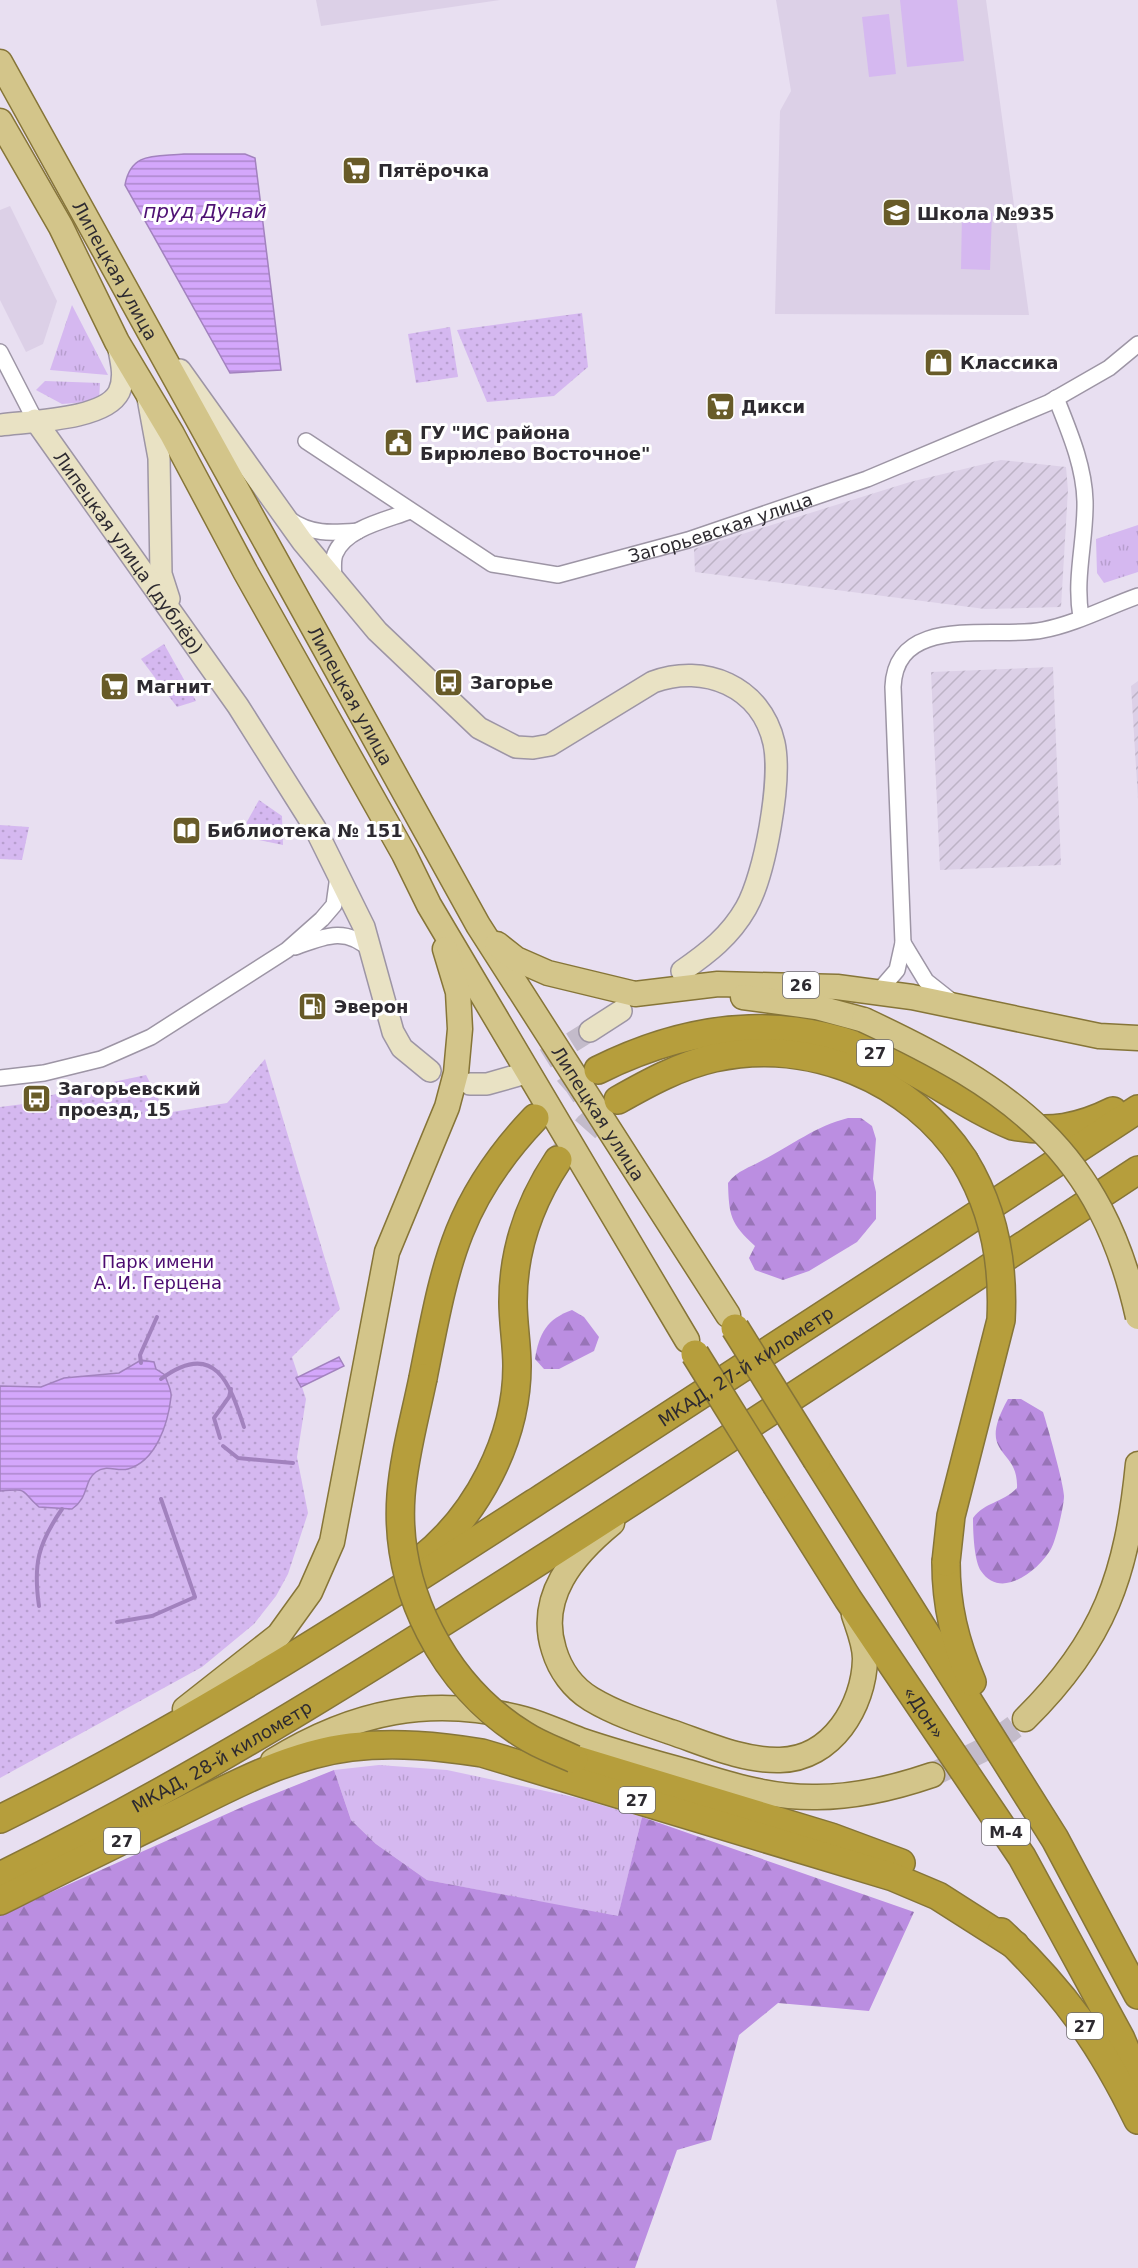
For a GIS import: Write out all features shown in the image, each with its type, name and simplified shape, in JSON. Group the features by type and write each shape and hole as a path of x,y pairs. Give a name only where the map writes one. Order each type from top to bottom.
{"highway":[{"name":"27","path":"598,1070 639,1050 682,1037 726,1029 766,1028 811,1033 876,1053 1013,1126 1054,1130 1081,1125 1138,1099"},
{"path":"618,1100 670,1072 713,1058 751,1053 808,1057 855,1070 896,1091 935,1123 964,1161 982,1193 997,1243 1002,1310 996,1345 951,1516 946,1586 952,1632 1000,1749"},
{"name":"МКАД, 27-й километр","path":"292,1658 844,1303 1138,1109"},
{"name":"27","path":"535,1118 492,1168 457,1234 444,1275 423,1378 401,1496 401,1534 407,1568 419,1609 434,1641 456,1674 482,1702 524,1735 574,1759 878,1853 919,1871 977,1909 1047,1977 1080,2019 1117,2077 1138,2120"},
{"path":"0,1819 92,1772 292,1658 434,1550 459,1521 484,1484 507,1434 515,1396 517,1366 513,1305 515,1263 530,1213 558,1160"},
{"path":"649,1491 1138,1170"},
{"name":"М-4","path":"732,1321 1055,1839 1138,1995"},
{"name":"«Дон»","path":"691,1347 848,1599 1022,1857 1121,2039 1138,2079"},
{"name":"МКАД, 28-й километр","path":"0,1876 176,1784 378,1664 649,1491"},
{"name":"27","path":"0,1901 243,1780 310,1756 349,1747 394,1744 437,1746 482,1753 893,1877 938,1896 1015,1945"}],"main road":[{"name":"Липецкая улица","path":"0,62 478,925 732,1321"},
{"name":"Липецкая улица","path":"0,121 61,228 117,342 147,391 404,854 429,905 691,1347"},
{"path":"92,1772 171,1719 261,1652 296,1615 322,1570 338,1518 387,1252 447,1107 456,1072 460,1029 458,992 429,905"},
{"name":"26","path":"478,925 516,959 628,1003 691,986 758,983 878,992 960,1006 1071,1031 1116,1038 1138,1038"},
{"path":"628,1003 735,997 825,1009 864,1020 951,1064 987,1086 1029,1117 1063,1152 1080,1175 1108,1224 1123,1260 1138,1317"},
{"path":"1025,1719 1053,1692 1078,1659 1102,1618 1122,1568 1133,1516 1138,1464"},
{"path":"649,1491 599,1533 568,1568 556,1587 550,1605 548,1623 558,1662 571,1683 606,1707 644,1723 730,1752 764,1759 782,1760 801,1757 819,1748 838,1733 858,1699 865,1658 862,1638 848,1599"},
{"path":"243,1780 305,1742 344,1724 389,1713 430,1708 478,1710 526,1720 580,1740 729,1785 767,1793 815,1798 850,1795 880,1791 932,1775"}],"street":[{"path":"139,313 334,582 377,632 479,728 516,747 533,748 550,745 633,692 671,675 711,676 730,684 748,696 770,727 774,746 771,810 758,881 734,927 712,951 682,971"},
{"path":"0,425 101,410 119,392 122,379 117,342"},
{"name":"Загорьевская улица","path":"306,441 410,512 492,564 558,575 688,540 867,479 1056,398 1109,368 1138,344"},
{"name":"Липецкая улица (дублёр)","path":"0,352 35,420 189,636 277,766 338,871 359,915 372,951 393,1032 414,1060 430,1071"},
{"path":"147,391 159,458 160,574 170,604 189,636"},
{"path":"1056,398 1076,448 1085,499 1080,567 1081,617"},
{"path":"334,582 335,554 344,540 358,531 410,512"},
{"path":"283,514 301,527 317,533 358,531"},
{"path":"878,992 897,970 903,943 893,687 899,663 917,645 948,633 1030,633 1138,596"},
{"path":"0,1078 44,1073 92,1062 151,1037 287,950 334,905 338,871"},
{"path":"287,950 325,936 340,935 362,942 372,951"},
{"path":"903,943 926,981 960,1006"},
{"path":"590,1031 628,1003"},
{"path":"470,1084 488,1084 519,1075"}],"shaded area":[{"path":"316,0 500,0 321,26"},
{"name":"Школа №935","path":"776,0 986,0 1029,315 775,314 780,111 791,91"},
{"path":"10,206 57,301 43,344 26,352 0,300 0,210"},
{"path":"1001,460 1066,467 1068,490 1061,607 985,609 695,572 694,549 910,482"},
{"path":"1053,667 1061,865 940,870 931,672"},
{"path":"1138,681 1138,799 1131,686"}],"green space":[{"path":"900,0 957,0 964,61 907,67"},
{"path":"889,14 896,74 869,77 862,17"},
{"path":"962,212 992,213 990,270 961,269"},
{"path":"72,305 108,375 50,370"},
{"path":"582,313 588,367 554,396 487,402 457,330"},
{"path":"450,327 458,377 416,383 408,334"},
{"path":"45,381 100,383 99,401 62,404 36,390"},
{"path":"1138,525 1138,572 1104,583 1097,573 1096,539"},
{"path":"164,644 196,701 177,707 141,659"},
{"path":"259,800 282,816 283,845 239,836"},
{"path":"0,825 29,827 22,860 0,859"},
{"name":"Парк имени А. И. Герцена","path":"265,1059 340,1309 292,1357 306,1399 297,1457 308,1513 288,1574 276,1596 254,1624 202,1667 0,1778 0,1107 47,1101 47,1096 146,1075 166,1113 227,1103"},
{"path":"848,1118 861,1118 872,1126 876,1139 873,1179 876,1192 876,1219 857,1242 809,1271 783,1280 755,1270 749,1258 755,1246 740,1231 732,1218 728,1183 740,1172 804,1136"},
{"path":"572,1310 584,1317 599,1337 594,1351 559,1369 544,1369 535,1359 542,1334 556,1318"},
{"path":"1008,1399 1021,1399 1043,1412 1064,1496 1051,1549 1038,1566 1029,1573 1009,1583 999,1583 989,1580 979,1566 974,1546 973,1518 983,1508 1017,1488 1012,1465 997,1442 996,1432 999,1418"},
{"path":"379,1765 447,1770 578,1798 642,1817 618,1917 427,1880 376,1844 351,1820 334,1770"},
{"path":"334,1770 351,1820 376,1844 427,1880 618,1916 642,1817 914,1912 869,2011 778,2003 739,2035 711,2140 677,2150 635,2268 0,2268 0,1915 249,1804"}],"water":[{"name":"пруд Дунай","path":"245,154 255,158 281,370 230,373 125,185 128,174 139,161 155,156"},
{"path":"339,1357 344,1366 301,1387 296,1378"},
{"path":"141,1360 154,1362 156,1369 165,1375 171,1394 163,1430 153,1450 146,1458 138,1465 128,1469 108,1468 96,1472 89,1480 82,1499 72,1509 39,1507 21,1490 0,1491 0,1386 41,1387 64,1378 119,1373"}],"waterway":[{"path":"141,1363 140,1355 157,1317"},
{"path":"161,1379 179,1368 195,1364 207,1365 218,1372 226,1382 244,1427"},
{"path":"220,1438 214,1418 229,1397 231,1389"},
{"path":"223,1446 238,1458 293,1463"},
{"path":"117,1622 152,1616 195,1597 161,1499"},
{"path":"39,1606 37,1591 39,1555 47,1533 62,1509"}],"tunnel":[{"path":"519,1075 590,1031"},
{"path":"535,1118 566,1091 598,1070"},
{"path":"558,1160 588,1126 618,1100"},
{"path":"932,1775 983,1750 1025,1719"}],"place":[{"name":"Пятёрочка","path":"357,170"},
{"name":"Школа №935","path":"896,213"},
{"name":"Классика","path":"939,362"},
{"name":"Дикси","path":"720,406"},
{"name":"ГУ \"ИС района Бирюлево Восточное\"","path":"399,442"},
{"name":"Загорье","path":"449,682"},
{"name":"Магнит","path":"115,686"},
{"name":"Библиотека № 151","path":"186,830"},
{"name":"Эверон","path":"313,1006"},
{"name":"Загорьевский проезд, 15","path":"37,1098"}]}
